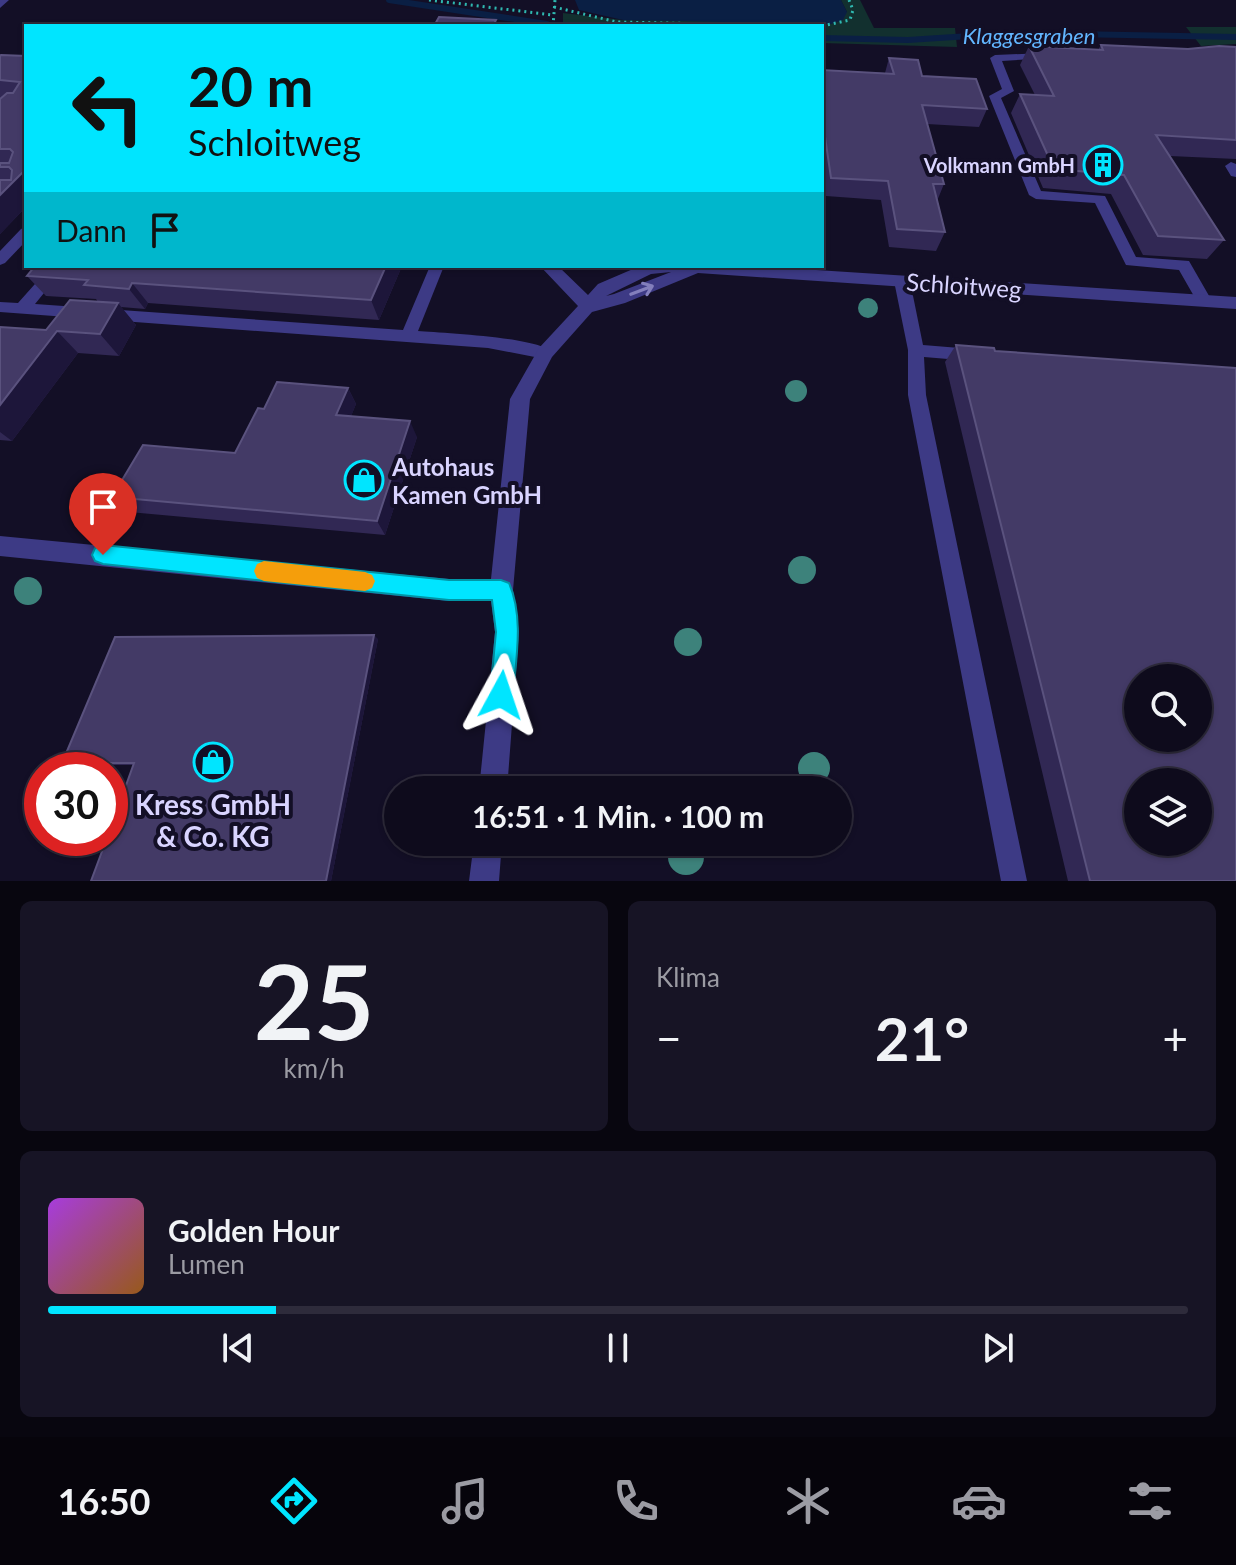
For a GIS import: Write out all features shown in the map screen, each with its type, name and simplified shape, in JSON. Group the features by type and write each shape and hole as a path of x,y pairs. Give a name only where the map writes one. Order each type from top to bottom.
{"street":[{"path":"0,5 4,0"},
{"path":"550,268 589,307"},
{"name":"Schloitweg","path":"494,776 507,632 501,590 520,399 545,353 569,324 589,307 619,299 693,269 733,268 819,271 902,281 1236,303"},
{"path":"0,546 449,590 501,590"},
{"path":"484,881 487,856"}],"lane":[{"path":"1064,57 995,58 1008,91 995,96 1036,195 1100,199 1131,262 1184,265 1204,301"},
{"path":"0,260 24,234"},
{"path":"22,309 57,268"},
{"path":"408,336 436,268"},
{"path":"902,281 916,350 917,395 1014,881"},
{"path":"0,307 488,342 545,353"},
{"path":"916,350 994,357"}],"path":[{"path":"429,0 553,15"},
{"path":"553,24 555,0"},
{"path":"824,26 850,20 853,10 849,0"},
{"path":"554,7 617,22 712,24"}],"green space":[{"path":"841,0 860,0 874,28 955,28 957,47 824,43 824,24 563,24 563,13 623,20 847,12"},
{"path":"1186,27 1236,27 1236,44 1201,46"}],"water":[{"path":"575,0 841,0 847,12 843,20 831,24 623,20 579,10"}],"building":[{"path":"439,17 496,20 494,24 435,24"},
{"path":"1101,45 1188,49 1236,47 1236,140 1156,135 1224,240 1158,236 1124,175 1054,169 1020,94 1054,96 1029,46 1103,50"},
{"path":"0,56 24,56 24,171 0,195 0,180 11,180 12,170 0,167 0,163 9,163 13,152 0,149 0,99 7,93 13,93 20,82 0,80"},
{"path":"889,58 918,60 922,76 976,79 987,109 922,105 944,184 933,184 945,232 897,229 888,181 831,178 824,130 824,70 894,74"},
{"path":"33,268 385,268 371,300 132,283 129,289 84,285 88,280 27,276"},
{"path":"70,300 118,303 100,334 57,331 0,405 0,327 46,330"},
{"path":"956,345 994,348 995,351 1236,368 1236,881 1090,881"},
{"path":"277,382 348,388 336,415 410,421 377,521 112,497 143,445 235,453 258,408 264,409"},
{"name":"Kress GmbH & Co. KG","path":"374,635 326,881 91,881 100,856 128,856 128,780 134,763 128,763 128,752 67,752 115,637"}],"waterway":[{"name":"Klaggesgraben","path":"389,0 547,24"},
{"name":"Klaggesgraben","path":"824,38 908,40 1016,33 1236,37"}],"slow traffic":[{"path":"264,571 365,581"}],"place":[{"name":"Volkmann GmbH","path":"1103,165"},
{"name":"Autohaus Kamen GmbH","path":"364,480"},
{"name":"Kress GmbH & Co. KG","path":"213,762"}],"route":[{"path":"103,555 449,590 501,590 507,632 501,695"}]}
